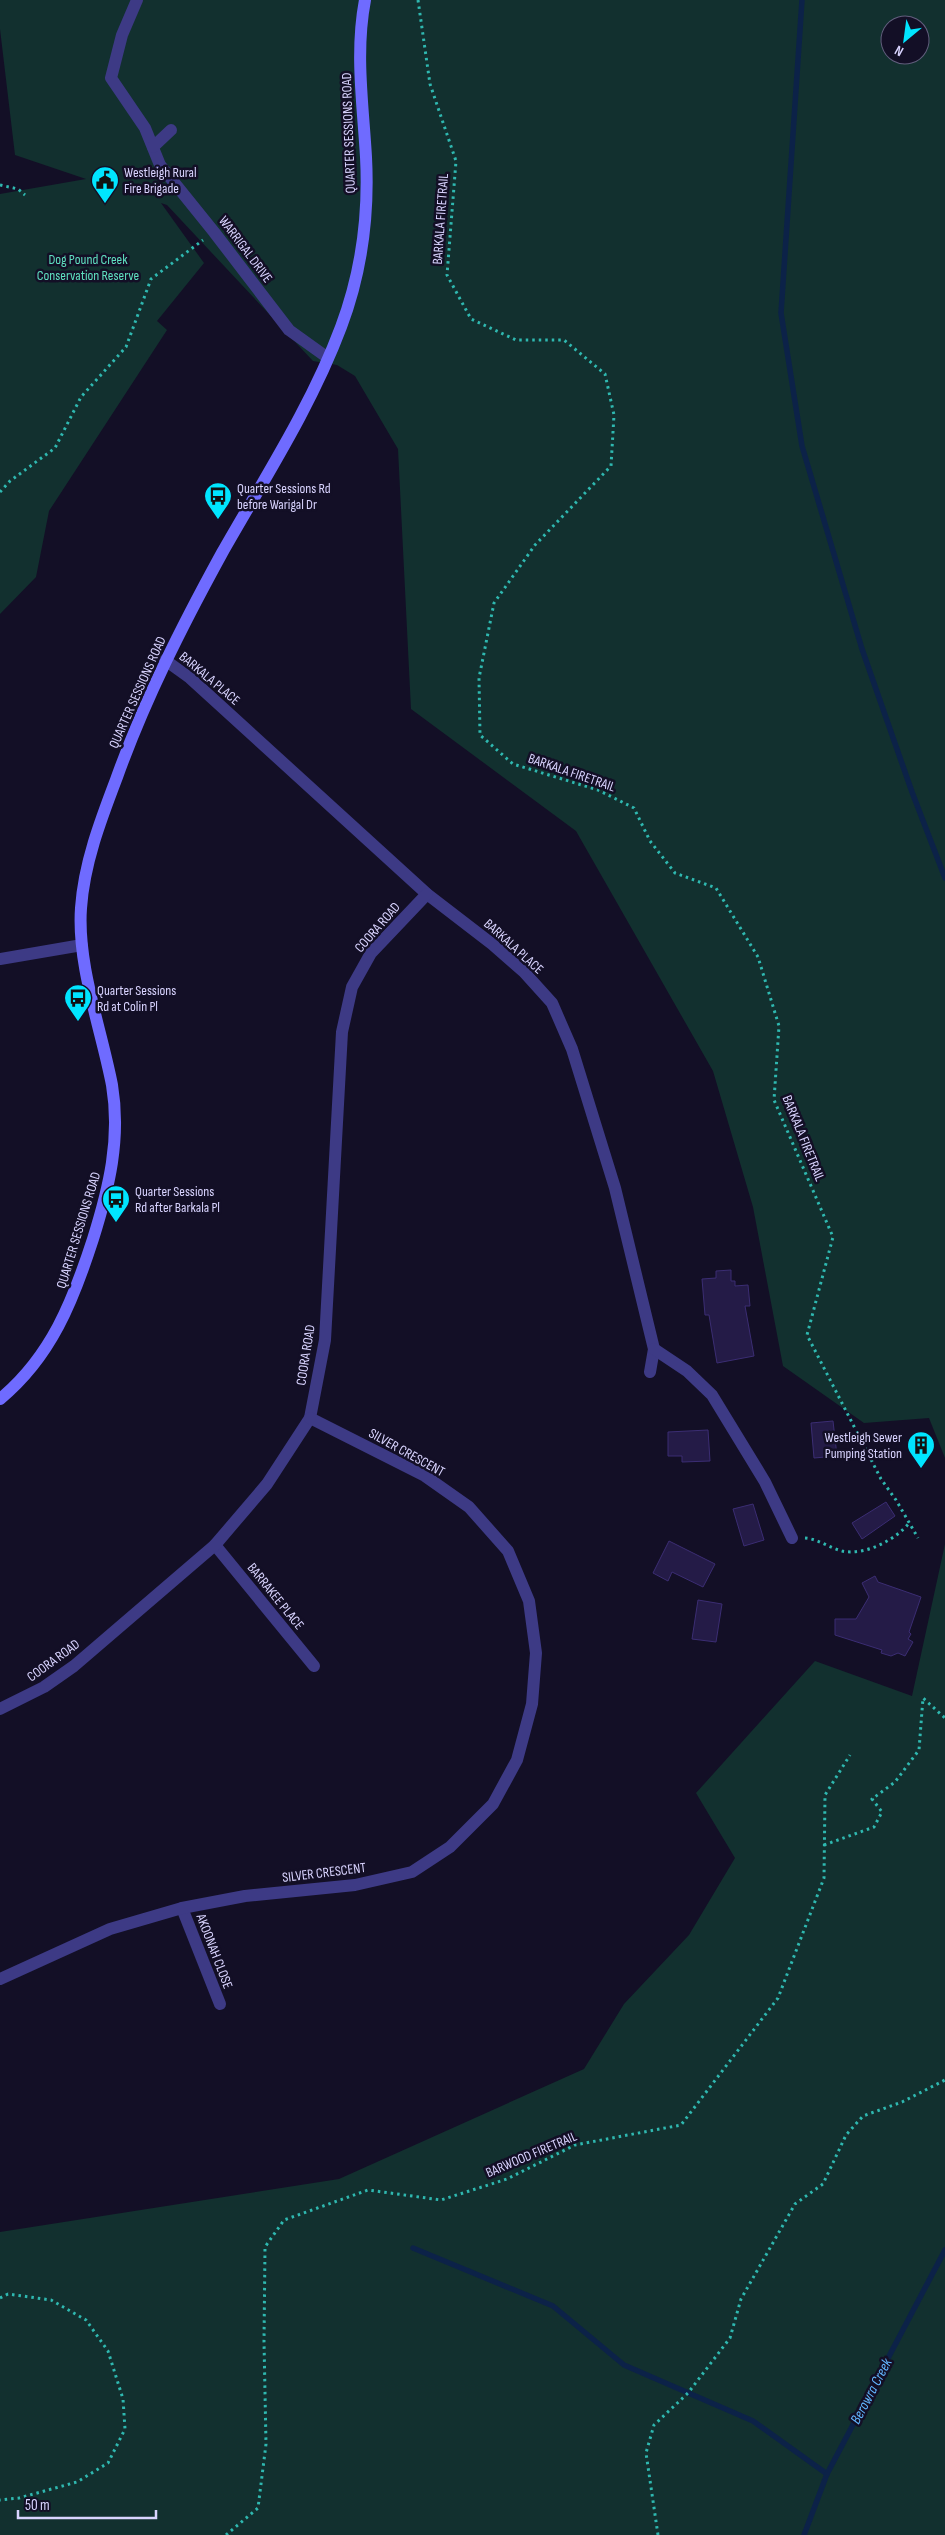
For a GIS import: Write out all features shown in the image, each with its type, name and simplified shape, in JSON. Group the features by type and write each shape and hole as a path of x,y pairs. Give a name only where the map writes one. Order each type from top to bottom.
{"main road":[{"name":"QUARTER SESSIONS ROAD","path":"0,1399 33,1366 58,1330 80,1279 108,1191 116,1142 112,1089 82,945 81,907 91,852 129,744 165,660 274,464 328,358 350,296 363,235 366,161 360,68 366,0"}],"street":[{"name":"WARRIGAL DRIVE","path":"137,0 122,35 111,78 145,128 160,165 289,330 328,358"},
{"path":"153,147 171,130"},
{"name":"BARKALA PLACE","path":"165,660 190,678 427,894 492,944 524,972 552,1003 572,1049 615,1188 654,1349 650,1372"},
{"name":"COORA ROAD","path":"0,1709 44,1687 74,1666 215,1545 267,1484 310,1418 325,1340 342,1032 352,987 371,953 427,894"},
{"path":"0,959 82,945"},
{"path":"654,1349 688,1371 712,1395 766,1482 792,1538"},
{"name":"SILVER CRESCENT","path":"0,1979 110,1929 182,1908 245,1896 355,1885 412,1872 450,1847 493,1804 517,1760 529,1714 536,1653 529,1600 508,1551 469,1507 425,1476 310,1418"},
{"name":"BARRAKEE PLACE","path":"215,1545 314,1666"},
{"name":"AKOONAH CLOSE","path":"182,1908 220,2004"}],"path":[{"name":"BARKALA FIRETRAIL","path":"418,0 430,84 456,161 447,275 471,318 516,340 564,340 605,374 614,415 611,466 535,545 494,603 479,678 480,735 513,764 598,790 634,808 650,841 675,873 716,888 758,957 778,1026 774,1100 833,1237 807,1335 881,1479 896,1500 918,1538"},
{"path":"0,185 18,188 25,195"},
{"path":"0,492 10,481 55,448 82,397 126,346 151,279 214,232"},
{"path":"792,1538 811,1539 844,1552 861,1550 882,1544 909,1523"},
{"path":"824,1845 874,1827 882,1812 872,1799 895,1782 919,1750 923,1698 945,1718"},
{"name":"BARWOOD FIRETRAIL","path":"226,2535 258,2508 266,2444 265,2247 284,2220 368,2190 441,2200 507,2179 575,2145 681,2125 778,1998 824,1878 825,1795 850,1755"},
{"path":"658,2535 646,2453 654,2426 688,2393 730,2338 741,2299 795,2204 823,2184 846,2135 864,2116 902,2102 945,2080"},
{"path":"0,2298 8,2294 51,2300 86,2320 108,2351 123,2399 125,2428 108,2463 77,2482 19,2498 0,2500"}],"green space":[{"name":"Dog Pound Creek Conservation Reserve","path":"0,0 945,0 945,1458 929,1418 864,1423 783,1366 753,1207 713,1071 576,831 411,709 398,449 355,376 337,365 313,361 167,205 161,203 204,263 157,321 167,330 49,511 36,577 0,614 0,194 86,179 15,155 0,29"},
{"path":"945,1544 945,2535 0,2535 0,2232 339,2179 584,2069 624,2004 689,1935 735,1858 696,1793 815,1661 912,1696"}],"building":[{"path":"731,1270 731,1281 735,1281 735,1286 748,1285 750,1306 745,1306 754,1356 717,1363 709,1315 705,1315 702,1279 716,1278 716,1271"},
{"path":"833,1421 837,1456 814,1458 811,1423"},
{"path":"708,1430 710,1461 682,1462 682,1456 668,1456 668,1432"},
{"path":"886,1502 895,1516 862,1539 852,1523"},
{"path":"753,1504 764,1540 744,1546 733,1509"},
{"path":"669,1541 715,1564 703,1587 672,1572 668,1581 653,1573"},
{"path":"875,1576 878,1582 921,1597 909,1632 911,1634 908,1639 913,1642 905,1656 898,1653 891,1656 881,1653 882,1650 835,1635 835,1619 856,1619 869,1597 862,1583"},
{"path":"698,1600 722,1604 716,1642 692,1639"}],"waterway":[{"path":"802,0 781,313 802,446 862,649 912,792 945,878"},
{"path":"413,2248 553,2306 624,2365 753,2421 827,2474"},
{"name":"Berowra Creek","path":"804,2535 827,2474 945,2250"}],"place":[{"name":"Westleigh Rural Fire Brigade","path":"105,204"},
{"name":"Quarter Sessions Rd before Warigal Dr","path":"218,520"},
{"name":"Quarter Sessions Rd at Colin Pl","path":"78,1022"},
{"name":"Quarter Sessions Rd after Barkala Pl","path":"116,1223"},
{"name":"Westleigh Sewer Pumping Station","path":"921,1469"}]}
